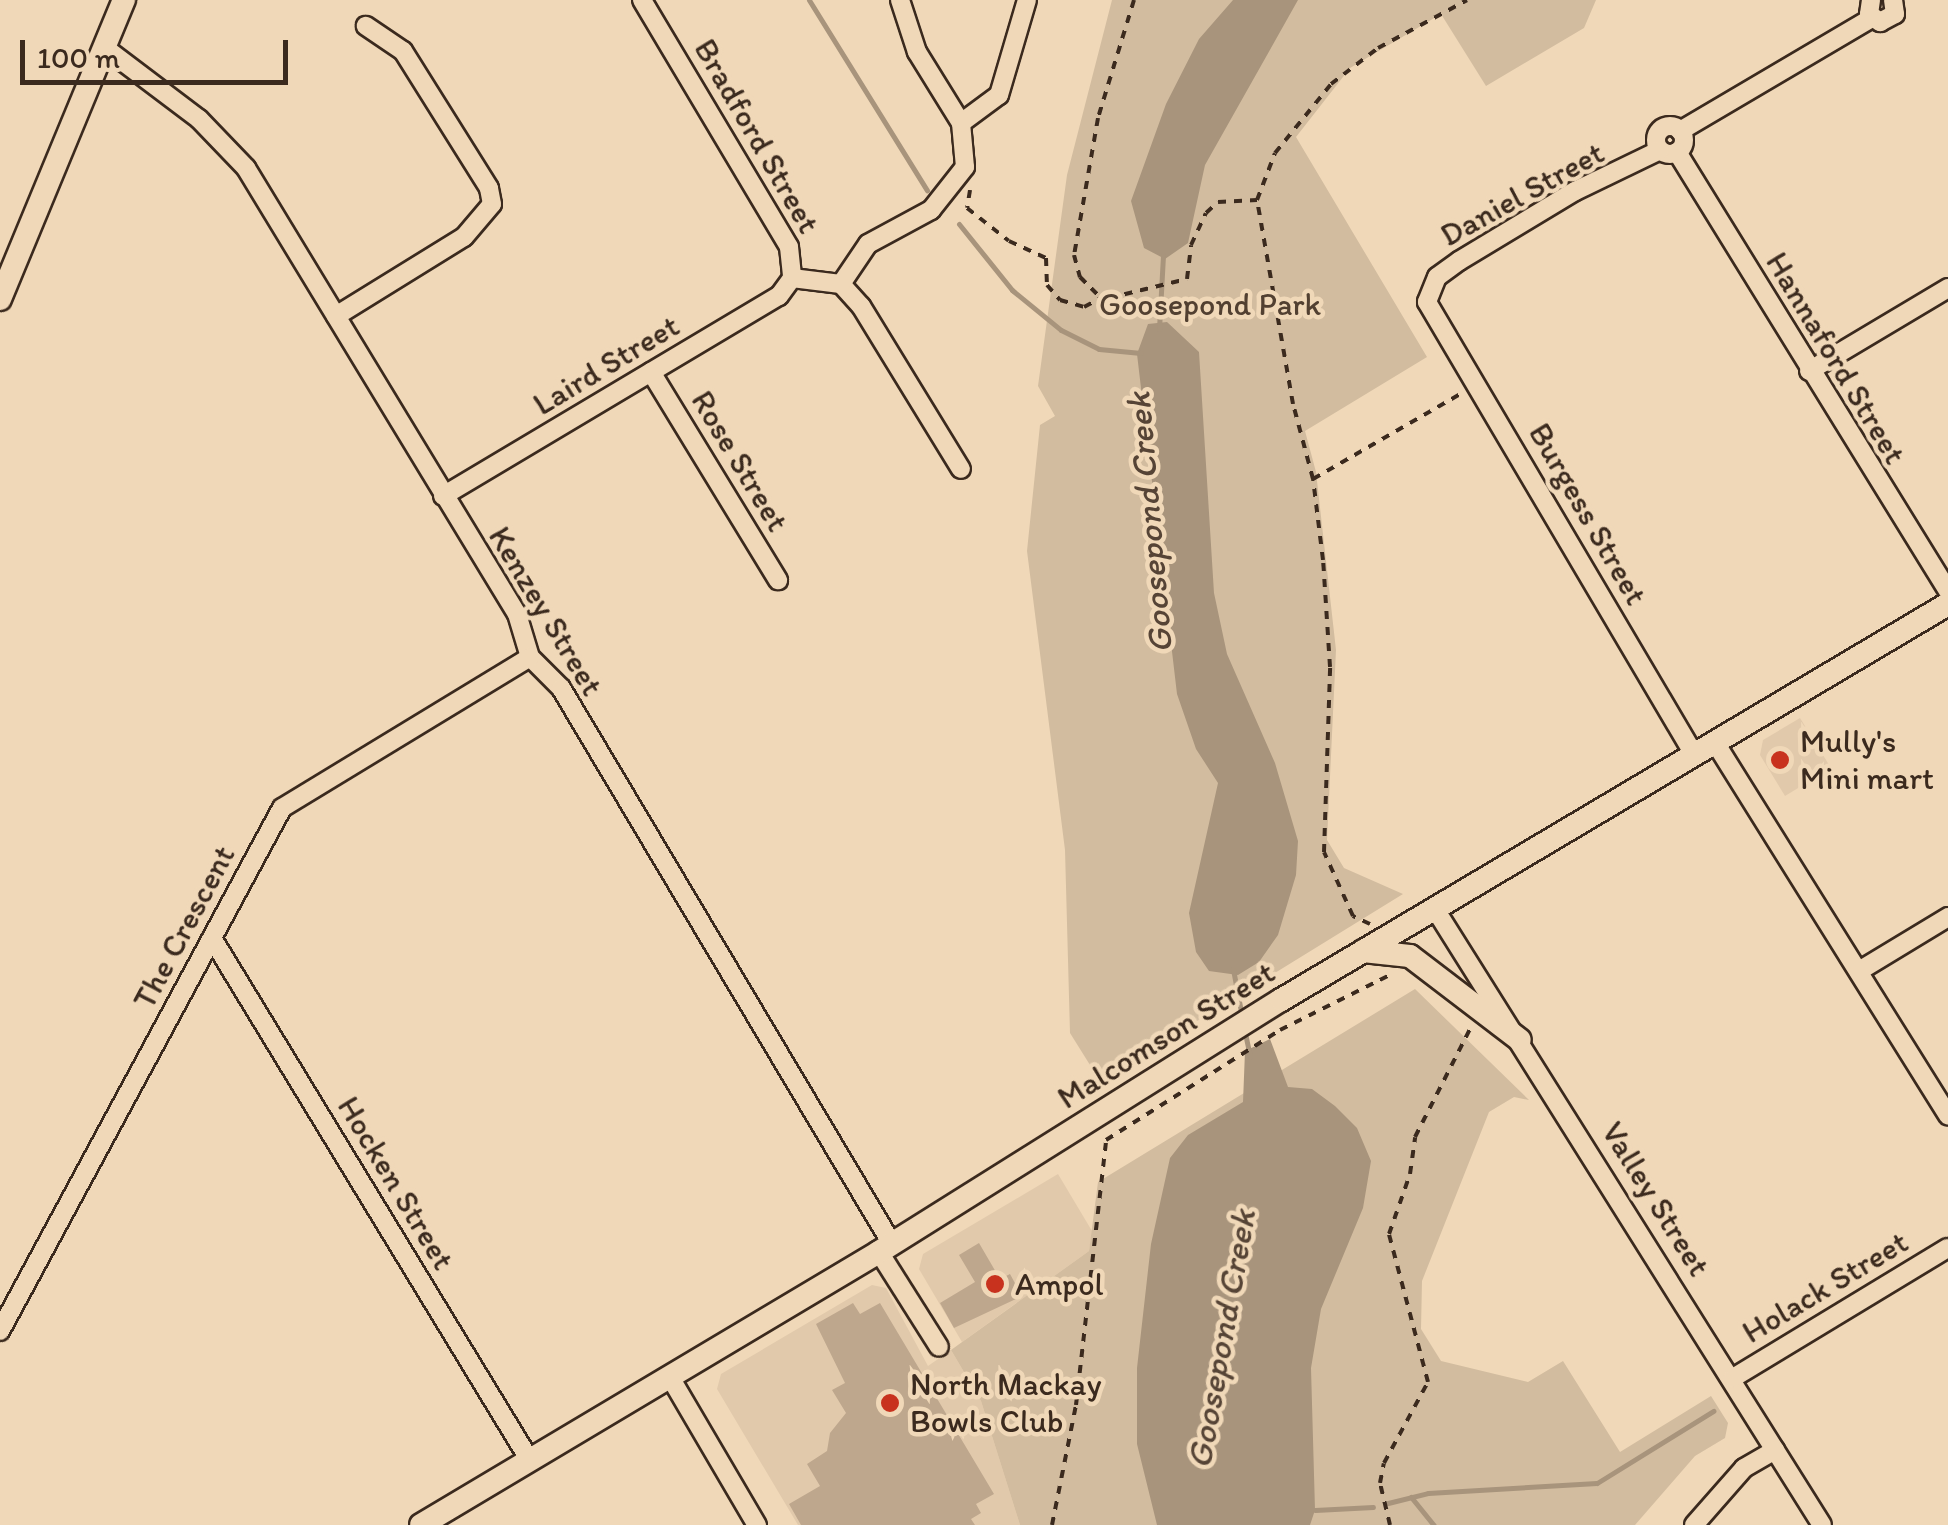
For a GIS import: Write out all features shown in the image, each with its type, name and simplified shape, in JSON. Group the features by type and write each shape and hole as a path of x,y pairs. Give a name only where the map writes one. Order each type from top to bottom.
{"main road":[{"path":"0,299 124,0"},
{"name":"Malcomson Street","path":"425,1524 886,1248 1281,1000 1948,604"},
{"path":"1363,951 1410,956 1520,1040"}],"street":[{"name":"Bradford Street","path":"642,0 790,247 792,278 841,284"},
{"path":"900,0 916,52 961,123 966,142 959,181 931,210 878,235 841,284 961,469"},
{"path":"961,123 1000,95 1027,0"},
{"path":"1871,9 1892,18 1893,0"},
{"name":"Daniel Street","path":"1428,302 1437,277 1459,261 1575,191 1668,151 1662,129 1680,131 1871,9"},
{"path":"336,316 464,237 492,204 489,188 403,51 366,26"},
{"name":"Kenzey Street","path":"106,48 200,119 246,168 516,614 530,656 561,688 886,1248 939,1347"},
{"name":"Hannaford Street","path":"1668,151 1948,592"},
{"name":"Laird Street","path":"443,496 779,296 792,278"},
{"path":"1808,372 1948,288"},
{"name":"Burgess Street","path":"1428,302 1695,756"},
{"name":"Rose Street","path":"651,372 778,580"},
{"name":"The Crescent","path":"0,1331 282,808 296,794 530,656"},
{"path":"1716,744 1948,1115"},
{"name":"Valley Street","path":"1436,908 1822,1525"},
{"path":"1859,971 1948,917"},
{"name":"Hocken Street","path":"212,938 529,1460"},
{"name":"Holack Street","path":"1733,1378 1948,1248"},
{"path":"670,1377 757,1525"},
{"path":"1694,1525 1744,1468 1775,1450"}],"path":[{"path":"1100,298 1086,287 1074,255 1101,104 1134,0"},
{"path":"1387,917 1360,924 1324,852 1330,667 1314,479 1293,404 1257,200 1275,153 1331,84 1378,48 1466,0"},
{"path":"967,186 967,208 1009,241 1046,258 1053,294 1084,306 1100,298 1187,279 1191,245 1206,213 1218,202 1257,200"},
{"path":"1314,479 1476,384"},
{"path":"1052,1525 1076,1405 1106,1140 1280,1030 1395,973"},
{"path":"1390,1525 1380,1482 1384,1463 1428,1382 1389,1234 1410,1174 1414,1137 1473,1021"}],"shaded area":[{"path":"1800,718 1831,768 1785,796 1760,755 1763,740"},
{"path":"1058,1174 1092,1231 1089,1251 962,1342 919,1269 923,1254"},
{"path":"872,1285 886,1288 928,1366 951,1350 981,1401 1020,1525 798,1525 717,1389 721,1374"}],"green space":[{"name":"Goosepond Park","path":"1112,0 1596,0 1584,28 1486,86 1441,14 1350,68 1296,137 1427,357 1305,431 1316,472 1336,650 1327,840 1344,868 1403,894 1100,1081 1070,1033 1065,850 1027,551 1040,425 1055,416 1038,386 1067,175"},
{"path":"1415,989 1529,1100 1514,1097 1489,1112 1422,1281 1421,1329 1441,1361 1528,1382 1563,1361 1620,1452 1711,1396 1728,1423 1725,1438 1695,1456 1635,1525 1020,1525 981,1401 951,1350 1089,1251 1098,1182"}],"water":[{"path":"1233,0 1298,0 1205,165 1188,243 1165,259 1144,248 1131,201 1166,104 1199,39"},
{"path":"1167,322 1199,352 1214,593 1227,654 1275,763 1298,841 1296,875 1278,935 1259,962 1238,975 1209,971 1196,952 1189,913 1218,783 1196,749 1177,694 1137,354 1148,324"},
{"path":"1270,1039 1288,1087 1312,1089 1335,1106 1357,1128 1371,1161 1363,1208 1321,1309 1311,1368 1315,1510 1310,1525 1157,1525 1137,1444 1137,1368 1151,1244 1170,1158 1188,1135 1243,1102 1245,1051"}],"building":[{"name":"Ampol","path":"979,1243 1000,1279 1010,1274 1022,1296 954,1328 940,1303 975,1282 959,1255"},
{"name":"North Mackay Bowls Club","path":"853,1303 860,1314 880,1303 994,1494 976,1504 981,1513 971,1519 975,1525 801,1525 789,1504 820,1486 807,1464 827,1451 830,1433 846,1413 832,1390 845,1383 816,1324"}],"waterway":[{"path":"809,0 927,190"},
{"path":"959,224 1012,290 1061,330 1099,349 1141,353"},
{"name":"Goosepond Creek","path":"1159,329 1163,255"},
{"name":"Goosepond Creek","path":"1233,969 1242,1017"},
{"name":"Goosepond Creek","path":"1245,1033 1250,1056"},
{"path":"1388,1503 1428,1493 1597,1483 1713,1411"},
{"path":"1411,1497 1434,1525"},
{"path":"1315,1510 1373,1507"}],"place":[{"name":"Mully's Mini mart","path":"1780,760"},
{"name":"Ampol","path":"995,1284"},
{"name":"North Mackay Bowls Club","path":"890,1403"}]}
